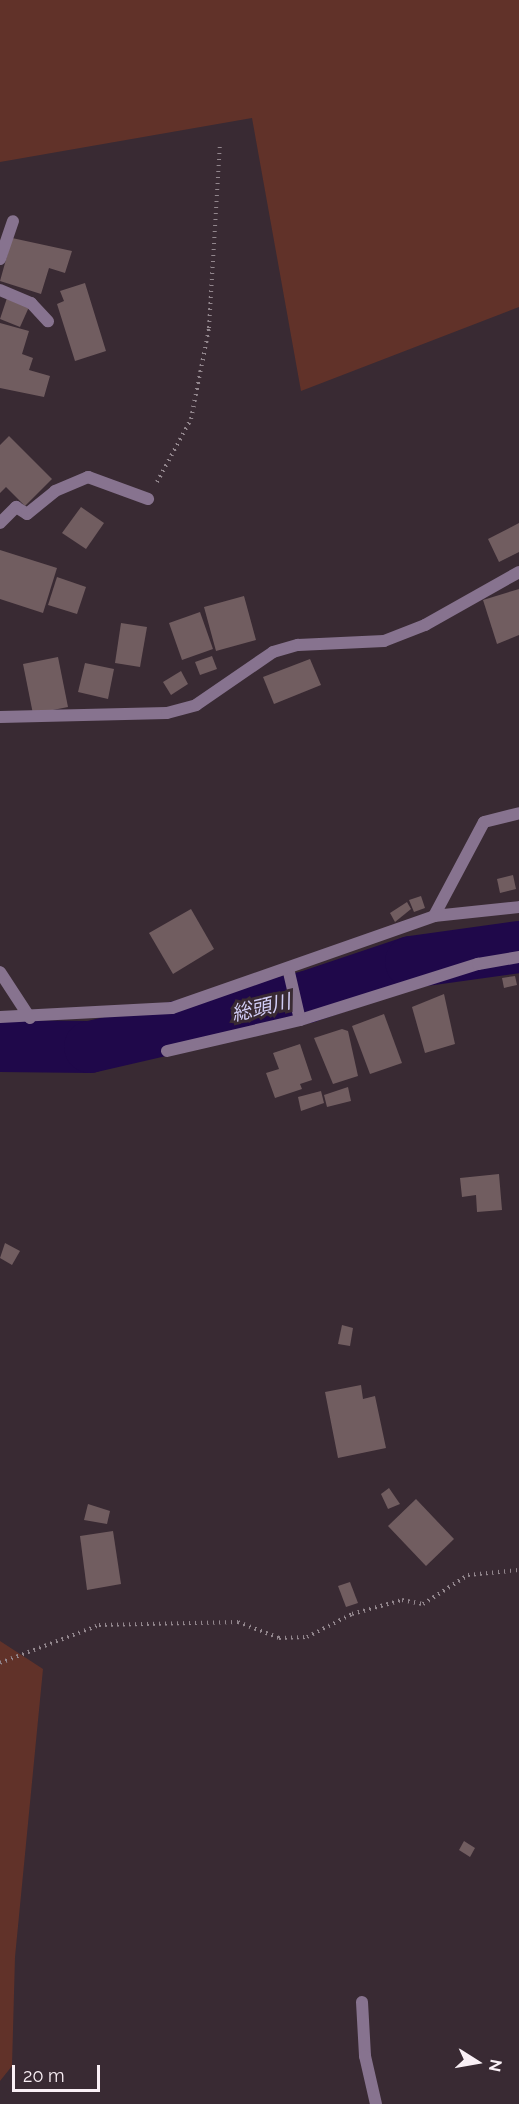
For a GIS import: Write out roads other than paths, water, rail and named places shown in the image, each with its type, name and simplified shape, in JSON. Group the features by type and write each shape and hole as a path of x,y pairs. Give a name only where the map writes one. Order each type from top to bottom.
{"street":[{"path":"0,259 13,221"},
{"path":"0,290 30,303 48,321"},
{"path":"0,523 16,507 27,514 55,491 88,477 148,499"},
{"path":"0,717 167,713 196,705 273,652 298,645 384,641 425,625 519,572"},
{"path":"434,916 484,822 519,813"},
{"path":"0,1017 30,1018 172,1008 434,916 519,907"},
{"path":"167,1051 300,1020 478,964 519,957"},
{"path":"288,968 300,1020"},
{"path":"0,972 30,1018"},
{"path":"362,2002 363,2046 376,2104"}],"waterway":[{"name":"総頭川","path":"0,1046 90,1047 307,997 411,962 519,947"}]}
